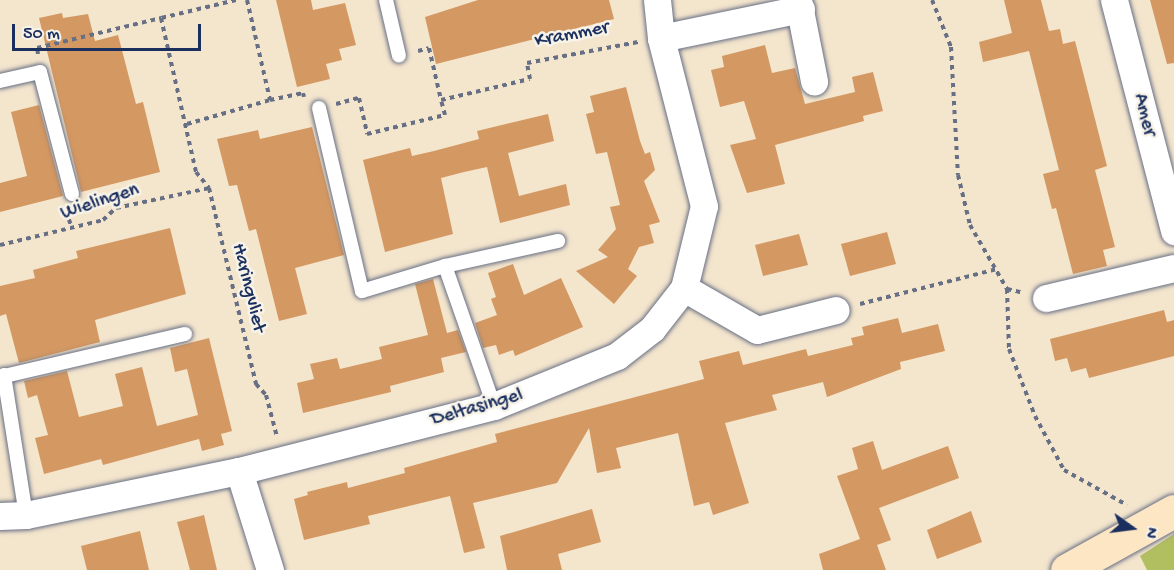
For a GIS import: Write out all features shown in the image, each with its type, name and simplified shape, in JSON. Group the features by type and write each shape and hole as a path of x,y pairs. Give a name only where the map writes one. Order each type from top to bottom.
{"street":[{"name":"Deltasingel","path":"13,515 239,471 494,406 617,356 652,329 684,288 704,206 661,38 657,0"},
{"name":"Amer","path":"1114,0 1174,231"},
{"path":"661,38 799,5 814,81"},
{"path":"1046,298 1174,268"},
{"path":"684,288 757,330 836,310"},
{"path":"239,471 270,570"},
{"path":"1067,570 1174,511"}],"lane":[{"path":"386,0 399,56"},
{"path":"0,81 40,72 72,194"},
{"path":"319,108 362,291 445,266 558,241"},
{"path":"445,266 494,406"},
{"path":"13,515 2,376 184,334"}],"path":[{"path":"40,72 37,48 236,0"},
{"path":"247,0 270,100"},
{"path":"932,0 951,47 958,175 970,225 998,269 1007,289 1009,349 1035,416 1064,470 1133,512"},
{"name":"Haringvliet","path":"161,18 187,124 196,172 209,188 256,384 266,395 282,459"},
{"name":"Krammer","path":"441,100 530,79 527,63 661,38"},
{"path":"187,124 303,93 308,111 358,98 367,134 445,115 429,48 399,56"},
{"name":"Wielingen","path":"0,245 103,220 116,208 209,188"},
{"path":"836,310 998,269"}],"green space":[{"path":"1174,534 1174,570 1147,570 1140,556"}],"building":[{"path":"276,0 311,0 313,10 345,3 356,45 339,49 342,60 326,64 330,79 297,87"},
{"path":"478,0 609,0 614,19 436,64 425,17"},
{"path":"1004,0 1041,0 1049,31 1060,29 1063,44 1075,41 1107,166 1095,170 1115,247 1103,250 1107,266 1073,274 1056,208 1052,209 1043,174 1059,170 1029,51 983,62 979,42 1012,33"},
{"path":"1150,0 1174,0 1174,63 1167,64"},
{"path":"62,13 63,18 88,14 95,41 118,35 136,104 143,102 160,172 81,192 39,18"},
{"path":"765,45 772,73 795,68 805,104 855,92 852,77 873,72 883,111 863,116 864,121 775,145 785,184 747,193 730,145 756,139 744,101 720,107 711,70 724,67 722,56"},
{"path":"626,87 640,141 645,154 650,152 655,170 644,181 660,222 649,225 654,243 639,247 628,269 637,276 614,304 576,271 608,257 598,250 616,229 610,207 620,205 607,152 596,154 586,114 594,112 590,96"},
{"path":"39,105 63,196 0,212 0,183 27,176 11,112"},
{"path":"548,114 554,141 508,153 519,196 566,184 570,205 500,223 487,167 464,172 441,178 453,234 385,252 363,160 410,148 412,156 434,151 479,139 477,131"},
{"path":"312,127 344,255 295,268 307,314 279,321 256,229 249,231 237,185 229,186 217,139 258,130 260,139"},
{"path":"170,228 186,294 95,320 100,342 19,363 6,314 0,316 0,286 35,278 33,270 78,258 76,251"},
{"path":"887,232 896,264 850,276 841,244"},
{"path":"799,234 808,265 763,276 755,245"},
{"path":"513,264 524,295 561,278 583,327 515,356 513,350 499,355 496,345 483,348 475,323 497,315 491,299 496,297 488,273"},
{"path":"433,279 447,333 458,330 466,352 441,358 444,372 390,386 391,392 303,413 297,383 314,379 310,364 337,358 340,369 382,359 379,347 428,335 415,284"},
{"path":"1164,310 1167,322 1174,320 1174,356 1089,378 1086,368 1071,372 1067,358 1055,361 1050,339"},
{"path":"898,318 902,333 938,324 945,351 900,362 901,369 827,397 823,382 772,395 777,410 725,423 749,503 713,515 709,502 694,506 678,433 616,448 621,468 597,473 589,428 557,483 473,503 485,548 464,553 450,496 368,516 370,524 304,540 294,499 308,495 307,492 347,482 348,488 405,473 404,468 497,442 495,434 704,379 699,361 739,351 743,365 806,349 808,356 853,345 851,338 864,335 862,327"},
{"path":"209,338 232,431 221,434 224,445 202,451 199,439 103,465 101,459 44,474 35,438 48,435 37,395 28,398 24,381 67,371 79,417 123,406 115,374 142,367 157,426 198,415 187,369 175,372 170,348"},
{"path":"873,441 882,470 948,446 959,478 879,508 891,540 877,545 886,570 823,570 819,554 860,539 837,476 858,469 852,448"},
{"path":"592,509 601,542 558,554 562,570 507,570 500,536"},
{"path":"971,511 982,542 937,559 927,530"},
{"path":"204,515 217,570 190,570 177,522"},
{"path":"140,531 149,570 87,570 81,546"}]}
